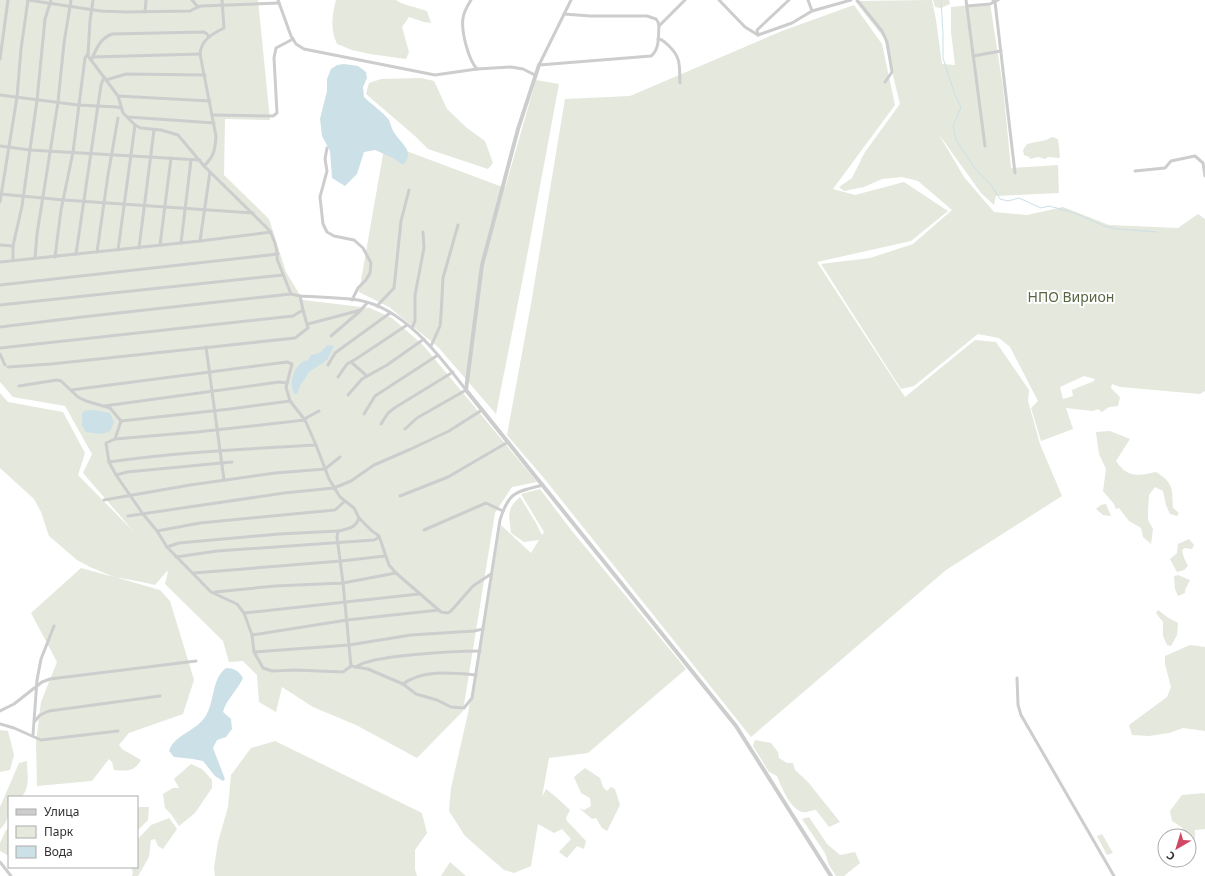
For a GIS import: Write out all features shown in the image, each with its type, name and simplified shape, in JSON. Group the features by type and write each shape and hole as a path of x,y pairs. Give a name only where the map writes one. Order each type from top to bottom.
{"street":[{"path":"0,59 8,0"},
{"path":"0,202 17,97 22,41 28,0 50,1 91,10 145,12 190,11 201,6 278,1 293,39 296,44 304,49 435,75 477,69 511,67 523,69 535,75"},
{"path":"34,258 49,154 51,151 71,0"},
{"path":"55,256 73,152 85,58 88,54 92,0"},
{"path":"145,12 146,0"},
{"path":"192,0 198,7"},
{"path":"204,166 212,158 216,136 200,54 201,46 209,37 224,28 222,0"},
{"path":"471,0 463,22 469,54 477,69"},
{"path":"466,390 482,265 518,129 539,65 571,0"},
{"path":"659,26 685,0"},
{"path":"719,0 745,28 758,35 792,23 812,11 851,0"},
{"path":"758,35 757,30 789,0"},
{"path":"808,0 812,11"},
{"path":"857,0 882,32 887,42 892,72 885,82"},
{"path":"966,0 985,146"},
{"path":"13,260 12,246 23,196 37,100 45,19 50,1"},
{"path":"967,6 990,4 995,1 1015,173"},
{"path":"539,65 651,56 655,53 657,48 659,26 656,19 647,16 564,14"},
{"path":"92,59 100,42 106,36 112,34 204,32 208,34 209,37"},
{"path":"212,115 274,116 277,113 274,58 275,50 293,39"},
{"path":"658,39 662,39 678,57 680,83"},
{"path":"973,56 1001,51"},
{"path":"88,54 118,96 121,108 135,125 141,128 178,135 204,166 271,232 278,254 277,259 291,294"},
{"path":"92,59 200,54"},
{"path":"76,254 101,85 105,79 126,74 204,75"},
{"path":"0,96 78,105 121,108"},
{"path":"118,96 210,101"},
{"path":"127,117 214,123"},
{"path":"97,252 118,118"},
{"path":"118,250 135,125"},
{"path":"140,248 154,130"},
{"path":"0,146 30,150 200,160"},
{"path":"327,148 325,159 327,171 320,197 323,224 327,232 334,236 354,240 363,248 371,263 370,273 366,280 358,288 352,300"},
{"path":"1135,171 1165,168 1171,161 1196,156 1204,163 1205,176"},
{"path":"160,245 171,158"},
{"path":"181,243 191,160"},
{"path":"200,241 210,172"},
{"path":"378,306 394,288 401,221 409,190"},
{"path":"1,194 84,202 253,213"},
{"path":"431,346 440,326 443,278 458,225"},
{"path":"0,262 140,248 271,232"},
{"path":"412,328 415,320 415,295 424,248 423,232"},
{"path":"0,244 12,246"},
{"path":"0,285 278,254"},
{"path":"0,305 283,275"},
{"path":"0,327 291,294 368,303 378,306 390,313 412,328 431,346 736,726 831,876"},
{"path":"0,354 6,366 51,364 294,338 308,328 300,296"},
{"path":"331,336 368,303"},
{"path":"0,348 293,316 303,310"},
{"path":"308,324 360,310"},
{"path":"328,365 335,353 390,313"},
{"path":"338,377 347,364 407,325"},
{"path":"348,395 362,379 387,365 424,339"},
{"path":"206,347 224,480"},
{"path":"364,414 375,396 438,355"},
{"path":"71,390 210,371 287,362 292,364 286,387 290,401 305,420 334,488 340,497 354,508 359,518 378,535 386,553 385,556 389,565 396,573 419,594 445,613 452,611 473,586 491,574"},
{"path":"351,362 367,376"},
{"path":"381,424 388,413 396,407 452,372"},
{"path":"19,386 57,380 62,381 78,397 110,408 121,422"},
{"path":"104,406 279,382 287,384"},
{"path":"405,429 417,418 466,390"},
{"path":"121,422 290,401"},
{"path":"128,516 284,493 334,488 351,481 374,465 449,431 482,410"},
{"path":"319,412 306,418 305,420 218,430 115,439 106,443 109,462 116,474 167,547 211,592 237,604 244,613 252,635 254,652 263,668 272,671 295,670 343,672 351,666 368,669 403,684 416,694 437,700 451,707 464,708 472,698 491,574 500,520 503,511 508,499 516,492 543,485"},
{"path":"115,439 121,422"},
{"path":"400,496 448,477 508,442"},
{"path":"109,462 221,451 316,445"},
{"path":"104,500 224,480 275,473 325,469 340,457"},
{"path":"116,474 232,462"},
{"path":"157,531 200,523 335,510 345,501"},
{"path":"424,530 486,503 503,511"},
{"path":"167,547 178,543 279,534 338,531 350,529 357,524 359,518"},
{"path":"338,531 337,544 341,561 351,666"},
{"path":"176,557 180,555 217,551 337,544 374,540 378,538 378,535"},
{"path":"193,573 385,556"},
{"path":"211,592 276,586 343,583 396,573"},
{"path":"244,613 419,594"},
{"path":"252,635 347,620 439,610"},
{"path":"33,735 36,687 41,659 54,626"},
{"path":"254,652 349,645 411,635 474,631 483,629"},
{"path":"356,667 359,664 376,660 480,651"},
{"path":"0,711 14,704 42,682 50,679 196,661"},
{"path":"403,684 412,678 425,675 451,673 476,675"},
{"path":"1017,678 1018,705 1021,715 1114,876"},
{"path":"35,721 40,715 48,711 160,696"},
{"path":"0,724 33,735 41,740 118,731"},
{"path":"0,862 11,876"}],"green space":[{"path":"0,0 258,0 270,120 225,119 224,175 269,219 286,272 303,300 370,308 392,318 423,345 537,482 512,487 495,513 463,711 417,758 356,725 313,707 282,687 276,712 259,702 257,675 243,661 229,662 223,641 165,584 167,571 155,585 115,577 160,590 170,601 194,680 183,714 129,733 119,745 122,749 141,760 133,769 114,770 112,762 109,759 92,781 37,786 36,742 41,702 57,662 31,613 81,568 114,577 77,560 49,536 41,512 34,499 0,468 0,393 8,402 63,412 85,453 78,475 135,533 83,473 92,454 65,406 13,397 0,382"},
{"path":"336,0 396,0 427,11 431,23 409,17 402,27 409,52 406,59 352,50 337,44 333,33 333,11"},
{"name":"НПО Вирион","path":"932,0 942,64 955,65 951,32 951,7 990,3 1003,87 1011,168 1058,165 1059,193 996,196 994,205 981,193 938,133 964,177 994,212 1027,215 1063,207 1109,225 1178,228 1198,214 1205,219 1205,391 1200,394 1120,387 1112,384 1111,388 1120,397 1118,406 1109,407 1102,412 1098,409 1093,411 1066,408 1073,429 1041,441 1031,408 1038,401 1010,347 999,338 978,334 914,386 901,389 821,264 870,258 913,244 952,210 918,181 902,177 882,179 864,187 844,191 839,187 852,178 865,152 900,104 884,38 855,1","holes":["1084,376 1095,379 1094,381 1072,390 1073,396 1063,399 1060,387"]},
{"path":"933,0 949,0 950,4 941,8 935,7"},
{"path":"854,5 882,44 895,105 833,189 855,195 904,182 948,211 911,241 817,262 905,397 975,340 996,342 1029,390 1028,401 1040,444 1062,496 946,570 751,737 543,477 507,435 531,304 565,99 630,96 782,31"},
{"path":"421,78 434,81 447,109 467,128 485,141 493,163 488,169 428,149 366,94 369,83 381,79"},
{"path":"536,80 559,84 496,414 438,347 389,307 359,292 385,143 505,188"},
{"path":"1052,137 1058,139 1060,157 1048,157 1045,159 1038,157 1030,159 1024,155 1023,150 1027,144 1046,140"},
{"path":"1110,431 1130,439 1116,461 1120,467 1129,473 1138,475 1156,472 1169,483 1171,487 1173,508 1179,513 1177,516 1170,514 1166,505 1163,491 1155,487 1149,495 1148,520 1153,529 1151,544 1143,537 1141,528 1129,521 1119,508 1116,509 1114,504 1103,491 1106,469 1099,454 1096,432"},
{"path":"540,489 572,531 686,669 588,753 549,758 542,797 546,789 570,810 566,818 567,821 586,841 584,849 577,846 567,858 559,852 571,839 562,829 554,833 538,824 531,866 514,873 504,870 465,836 449,811 451,788 468,713 501,525 531,553 539,540 524,542 511,533 510,509 520,497 542,535 544,532 521,494"},
{"path":"1106,504 1111,516 1103,515 1096,509 1101,505"},
{"path":"1189,539 1194,545 1192,549 1185,548 1182,550 1188,566 1184,570 1177,572 1170,559 1177,553 1178,544"},
{"path":"1178,575 1190,580 1185,593 1178,596 1175,589 1174,576"},
{"path":"1158,610 1178,623 1177,635 1171,646 1167,645 1163,636 1163,622 1156,613"},
{"path":"1190,645 1205,647 1205,731 1183,728 1169,733 1149,736 1132,735 1129,725 1167,697 1171,687 1165,664 1165,656"},
{"path":"0,730 8,731 14,755 10,770 0,772"},
{"path":"755,740 771,743 778,752 779,758 787,763 793,763 795,770 808,782 840,822 829,827 816,810 803,812 794,807 787,797 777,776 769,772 753,746"},
{"path":"275,741 422,813 427,833 415,850 415,869 417,876 215,876 214,868 218,842 228,807 231,775 251,748"},
{"path":"27,761 28,780 26,789 22,796 8,796 8,814 6,822 0,829 0,807 19,763"},
{"path":"191,764 202,769 212,780 212,788 195,813 179,826 165,808 163,794 173,788 179,788 174,779"},
{"path":"585,768 600,778 603,787 607,791 611,787 615,789 620,805 607,831 602,828 596,818 592,819 579,808 584,810 591,806 590,798 581,793 574,777"},
{"path":"1205,794 1205,829 1183,828 1172,821 1170,811 1182,795"},
{"path":"149,807 148,820 138,830 138,808"},
{"path":"809,817 827,844 840,855 855,852 860,863 844,876 836,876 829,865 825,853 802,819"},
{"path":"169,818 177,829 163,849 158,846 155,839 151,840 149,857 138,876 132,876 133,872 131,868 138,868 138,839 151,825"},
{"path":"8,829 8,855 0,851 0,843 6,830"},
{"path":"1102,834 1113,853 1107,855 1097,836"},
{"path":"450,862 466,876 441,876"}],"water":[{"path":"344,64 358,66 366,72 367,78 363,87 364,97 389,120 392,129 408,152 408,156 403,165 393,158 375,150 364,152 357,174 345,186 332,178 330,151 322,136 320,119 327,91 327,79 331,69 337,65"},
{"path":"328,345 334,346 327,360 309,372 297,394 295,394 292,379 296,369 303,362 308,360 311,355 319,353"},
{"path":"93,410 110,413 114,422 110,431 102,434 86,432 82,426 82,414 84,411"},
{"path":"226,668 236,670 243,678 223,712 231,719 232,729 226,737 217,740 213,748 225,779 223,781 215,776 203,761 174,757 169,751 175,741 201,722 205,717 218,678"}],"waterway":[{"path":"941,0 943,58 955,95 961,107 953,126 956,140 974,167 991,185 1000,199 1008,201 1019,198 1041,208 1049,206 1075,213 1104,226 1117,229 1157,232"}]}
